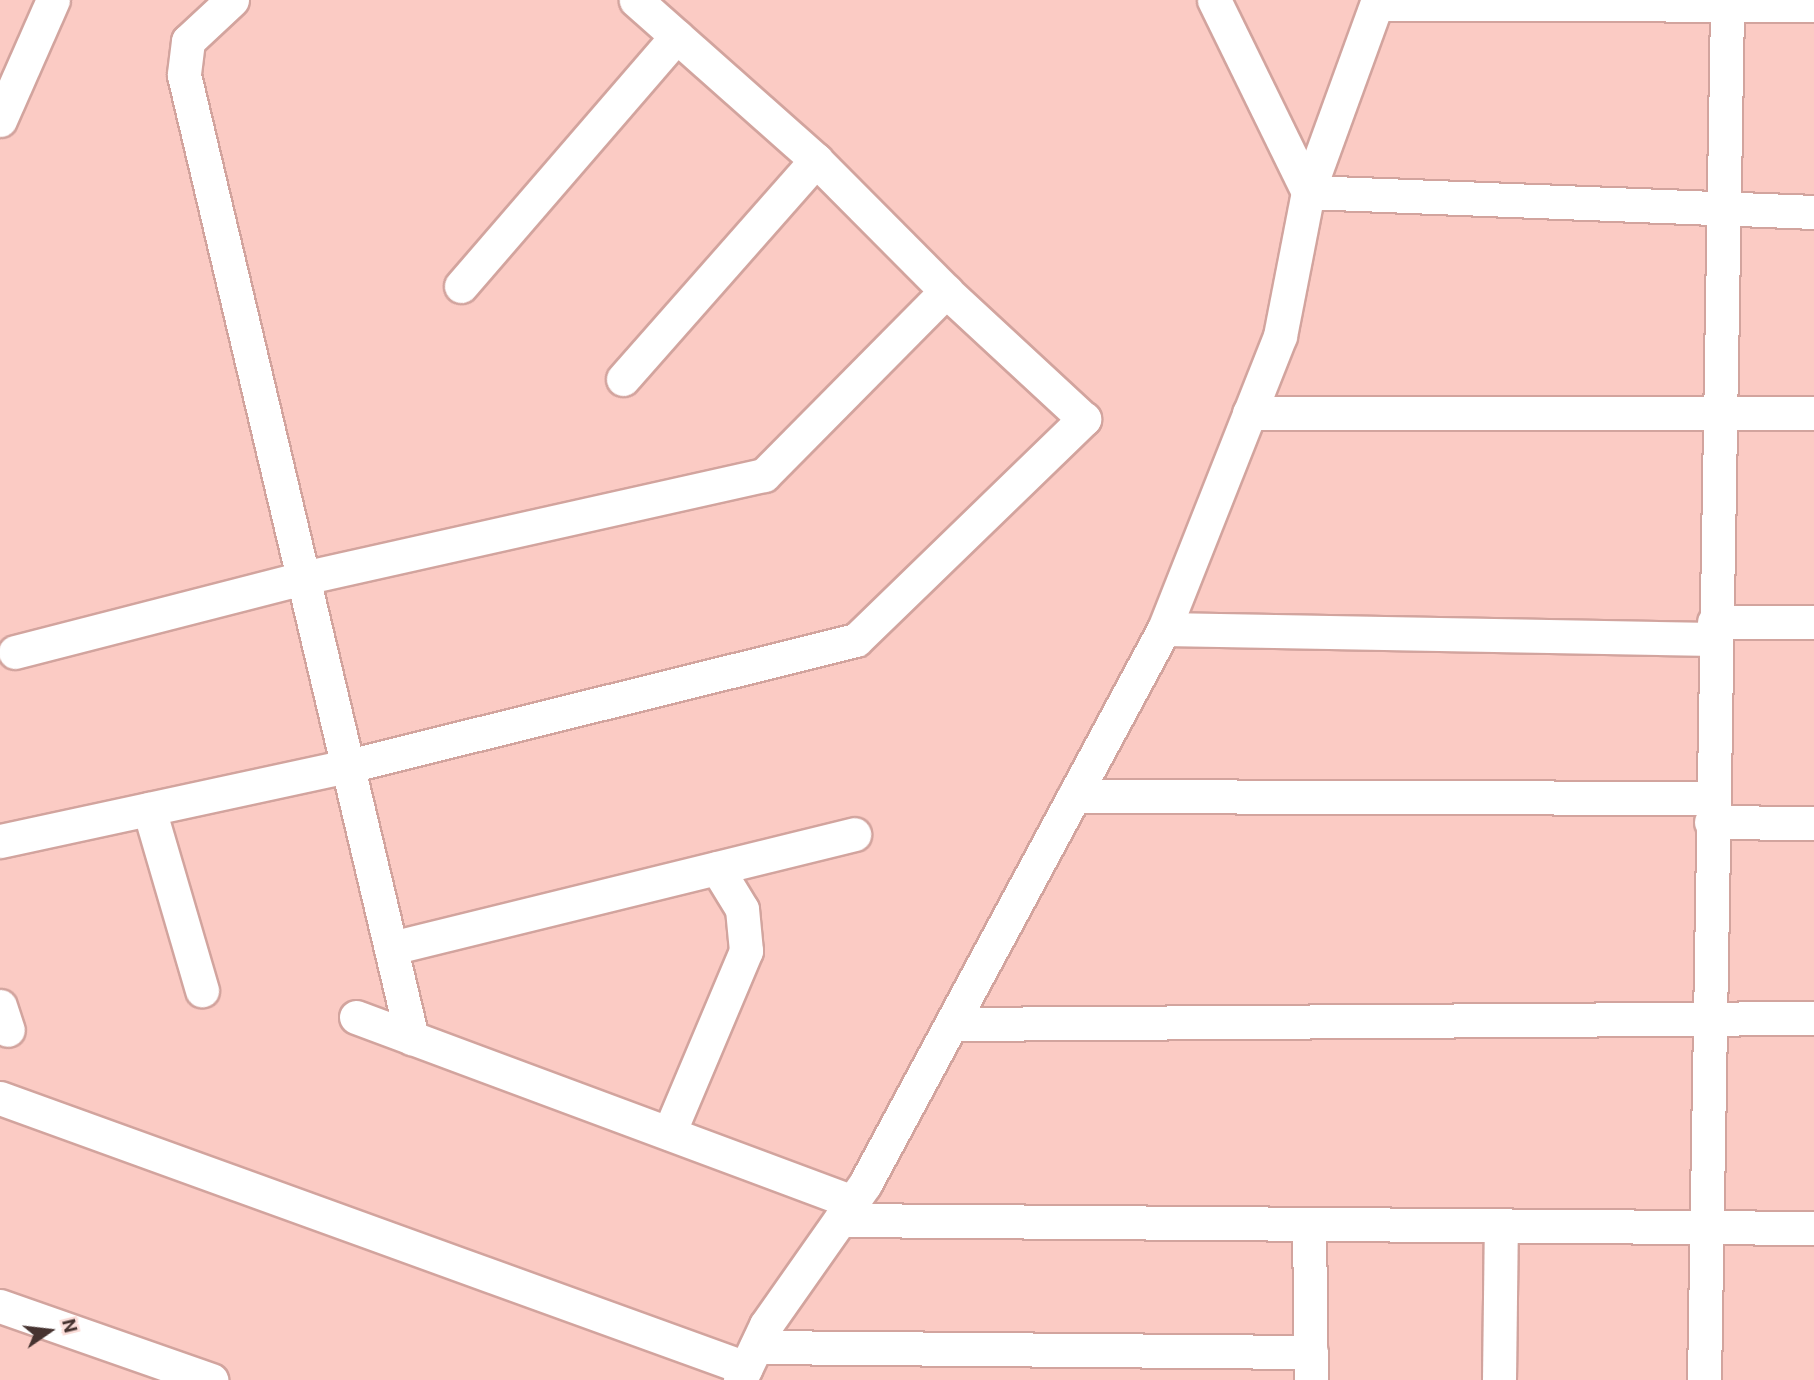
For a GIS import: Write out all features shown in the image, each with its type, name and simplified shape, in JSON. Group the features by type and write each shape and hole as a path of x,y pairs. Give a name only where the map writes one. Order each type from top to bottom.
{"street":[{"path":"232,0 188,41 184,75 412,1038"},
{"path":"0,841 348,766 856,640 1084,419 946,291 816,160 636,0"},
{"path":"1214,0 1308,191"},
{"path":"747,1365 766,1325 846,1211 952,1024 1164,629 1280,336 1308,191 1378,2 1814,5"},
{"path":"0,120 41,3"},
{"path":"1704,1380 1714,630 1727,3"},
{"path":"461,286 677,36"},
{"path":"623,379 816,160"},
{"path":"1308,191 1722,211 1814,212"},
{"path":"15,652 303,578 764,475 946,291"},
{"path":"1249,413 1814,413"},
{"path":"1164,629 1714,630 1814,622"},
{"path":"1074,796 1711,810 1814,823"},
{"path":"149,809 202,989"},
{"path":"391,948 854,834"},
{"path":"669,1133 746,951 742,909 716,868"},
{"path":"356,1017 669,1133 846,1211 1309,1225 1814,1228"},
{"path":"952,1024 1814,1018"},
{"path":"0,1098 747,1365 1311,1366 1309,1225"},
{"path":"1499,1380 1501,1227"},
{"path":"0,1306 211,1380"}]}
